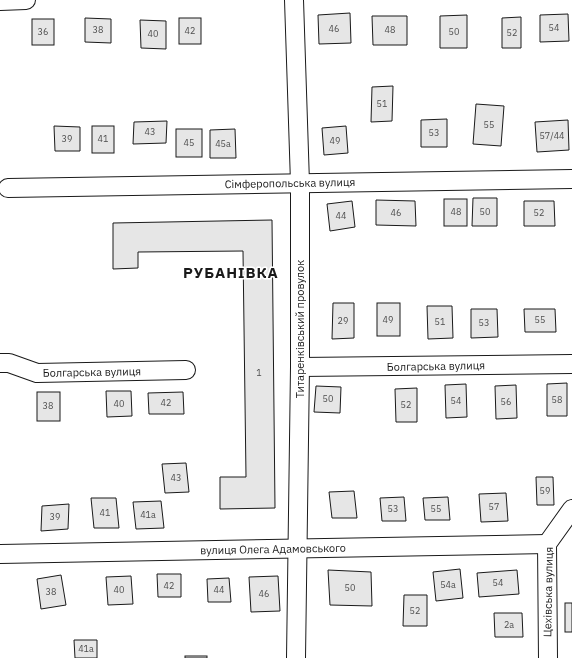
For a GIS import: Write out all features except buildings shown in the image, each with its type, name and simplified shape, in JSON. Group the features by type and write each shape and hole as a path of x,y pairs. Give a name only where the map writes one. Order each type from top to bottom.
{"street":[{"path":"0,1 26,0"},
{"name":"Титаренківський провулок","path":"294,0 300,183 300,367 296,658"},
{"name":"Сімферопольська вулиця","path":"8,188 572,179"},
{"name":"Болгарська вулиця","path":"0,363 9,363 37,373 186,370"},
{"name":"Болгарська вулиця","path":"300,367 572,364"},
{"name":"Цехівська вулиця","path":"548,658 547,544 572,509"},
{"name":"вулиця Олега Адамовського","path":"0,554 547,544"}],"district":[{"name":"РУБАНІВКА","path":"231,273"}]}
